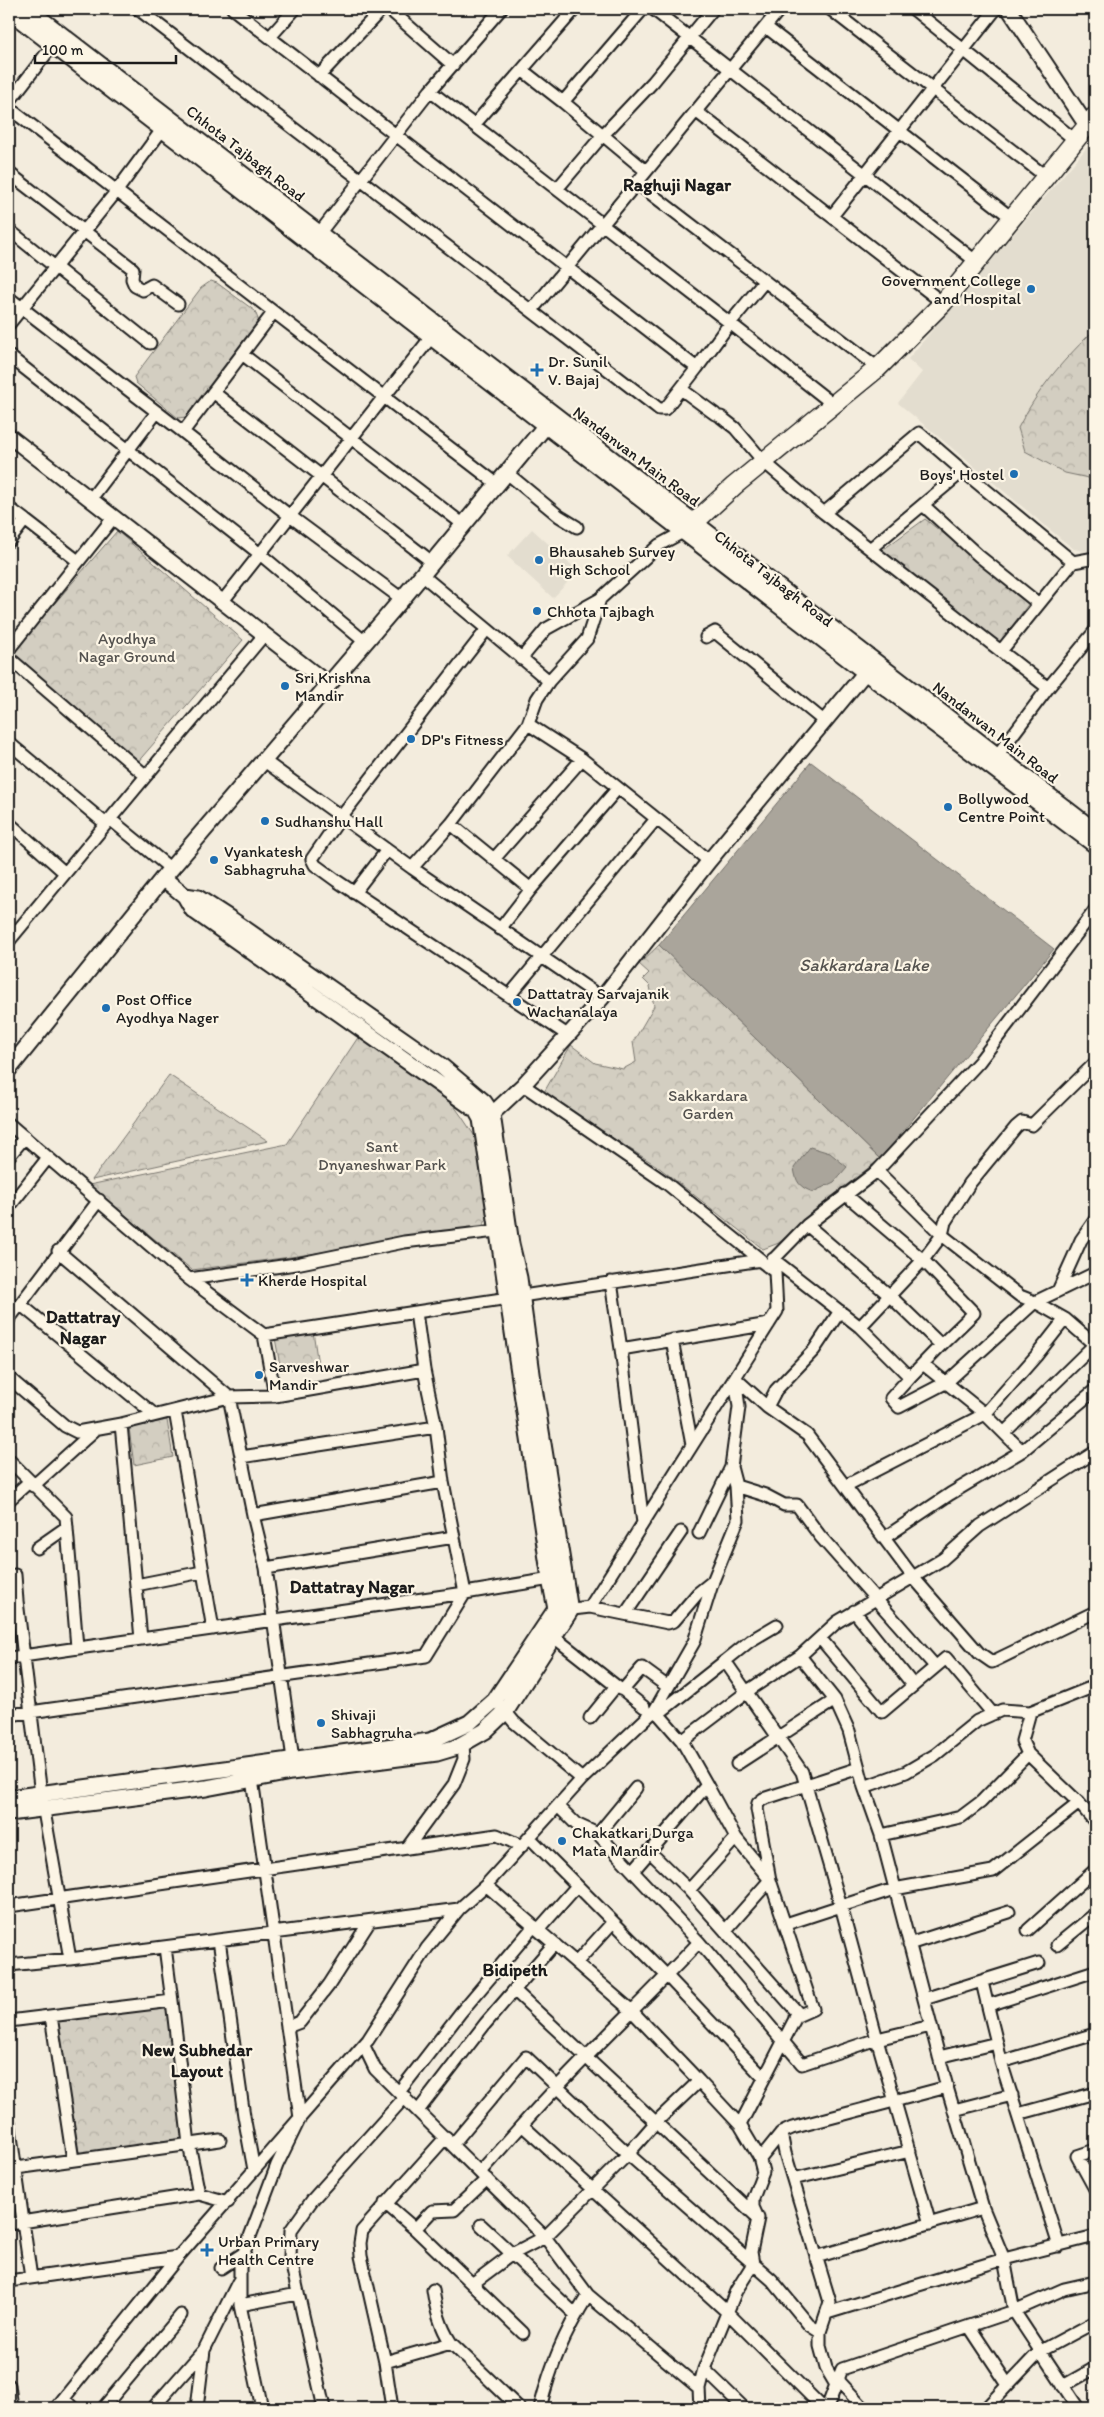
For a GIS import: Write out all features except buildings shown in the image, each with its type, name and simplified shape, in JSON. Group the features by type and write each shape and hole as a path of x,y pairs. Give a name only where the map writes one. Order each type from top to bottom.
{"main road":[{"name":"Chhota Tajbagh Road","path":"28,9 167,123 436,331"},
{"path":"9,11 54,45 167,123"},
{"path":"690,526 763,461 878,368 943,303 978,263 1091,121"},
{"name":"Nandanvan Main Road","path":"436,331 690,526"},
{"path":"9,1069 167,874 402,599 550,420"},
{"name":"Chhota Tajbagh Road","path":"690,526 870,666"},
{"name":"Nandanvan Main Road","path":"870,666 994,760 1095,831"},
{"path":"994,760 1095,846"},
{"path":"167,874 185,896 193,910 350,1012 476,1110 487,1116 496,1182 510,1244 550,1578 563,1610"},
{"path":"9,1813 43,1801 250,1765 430,1741 501,1706 515,1693 554,1637 563,1610 566,1578 515,1297 496,1231 496,1182"},
{"path":"9,1798 43,1801 252,1781 291,1772 437,1752 463,1744 485,1731 563,1610"}],"street":[{"path":"138,9 659,409 665,409 681,390 730,323 764,282"},
{"path":"233,9 697,368"},
{"path":"270,37 295,9"},
{"path":"319,76 382,9"},
{"path":"388,9 453,65"},
{"path":"316,238 430,91 500,9"},
{"path":"474,125 575,9"},
{"path":"563,102 643,9"},
{"path":"653,9 978,263"},
{"path":"558,189 602,136 653,82 713,9"},
{"path":"532,310 780,9"},
{"path":"830,9 931,89 1046,176"},
{"path":"913,9 1075,140"},
{"path":"832,216 962,49 998,9 1091,121"},
{"path":"766,27 1013,219"},
{"path":"9,102 54,45"},
{"path":"522,70 646,171"},
{"path":"430,91 834,405"},
{"path":"9,108 383,398 559,516 577,526"},
{"path":"697,112 943,303"},
{"path":"9,324 116,192 167,123"},
{"path":"9,173 133,269 132,280 135,286 143,290 152,286 178,304"},
{"path":"637,183 878,368"},
{"path":"9,230 150,343"},
{"path":"9,298 290,516 402,599"},
{"path":"183,432 273,313"},
{"path":"222,602 436,331"},
{"path":"242,354 464,525"},
{"path":"9,356 260,554 365,642"},
{"path":"681,390 735,428 763,461 824,513 1048,688"},
{"path":"213,392 432,562"},
{"path":"90,500 157,412"},
{"path":"824,513 919,433 1073,562"},
{"path":"9,436 328,684"},
{"path":"870,549 963,471"},
{"path":"923,505 979,556 1039,604"},
{"path":"9,508 78,561"},
{"path":"9,649 113,518"},
{"path":"9,541 25,520"},
{"path":"521,660 546,629 600,599 659,545 690,526"},
{"path":"1001,652 1073,562 1095,558"},
{"path":"422,575 521,660 549,681"},
{"path":"412,868 451,824 528,724 537,698 549,681 587,639 600,599"},
{"path":"487,629 340,817 312,859 315,865 354,893 569,1036"},
{"path":"994,760 1048,688 1095,631"},
{"path":"706,638 715,632 825,722"},
{"path":"9,941 264,635"},
{"path":"9,658 146,776"},
{"path":"487,1116 523,1085 602,998 709,861 870,666"},
{"path":"528,724 582,759 709,861"},
{"path":"9,743 108,821 167,874"},
{"path":"494,859 582,759"},
{"path":"264,760 412,868 602,998"},
{"path":"500,929 531,889 618,788"},
{"path":"509,996 656,819"},
{"path":"9,823 65,872"},
{"path":"451,824 531,889"},
{"path":"354,893 387,850"},
{"path":"264,1335 611,1282 767,1262 807,1225 845,1194 878,1171 979,1062 1091,923 1095,910"},
{"path":"860,1327 923,1260 942,1235 945,1222 970,1183 1016,1127 1022,1122 1032,1125 1095,1063"},
{"path":"523,1085 666,1183 767,1262 840,1311 860,1327 910,1377"},
{"path":"9,1124 189,1279 264,1335 276,1396"},
{"path":"9,1156 25,1137"},
{"path":"9,1205 47,1158"},
{"path":"878,1171 942,1235 1020,1296 1065,1319 1095,1345 1004,1433"},
{"path":"845,1194 923,1260 974,1313 891,1398 899,1407 947,1382 1035,1302 1095,1273"},
{"path":"9,1319 99,1200"},
{"path":"1058,1291 1082,1240 1095,1220"},
{"path":"807,1225 889,1295 941,1345"},
{"path":"189,1279 296,1264 404,1242 496,1231"},
{"path":"58,1252 229,1398 266,1568 293,1759"},
{"path":"590,1607 777,1311 775,1272 767,1262"},
{"path":"611,1282 643,1522"},
{"path":"20,1304 155,1415"},
{"path":"767,1407 776,1390 814,1350 840,1311"},
{"path":"9,1715 426,1656 465,1594 443,1482 436,1426 424,1370 416,1312"},
{"path":"845,1486 985,1414 1036,1356 1065,1319"},
{"path":"621,1349 769,1324"},
{"path":"672,1340 692,1445"},
{"path":"923,1364 985,1414 1022,1451"},
{"path":"9,1378 65,1426 77,1432 121,1424 229,1398 276,1396 424,1370"},
{"path":"734,1378 767,1407 795,1424 807,1435 913,1577 946,1617 980,1653 992,1662 1095,1612"},
{"path":"699,1533 731,1467 740,1407 734,1378"},
{"path":"884,1538 950,1494 1022,1451 1095,1390"},
{"path":"175,1411 213,1629"},
{"path":"121,1424 141,1639"},
{"path":"241,1456 436,1426"},
{"path":"9,1500 31,1484 96,1429"},
{"path":"682,1742 748,1691 800,1656 837,1622 942,1559 980,1526 1094,1457"},
{"path":"9,1460 66,1517 77,1647"},
{"path":"73,2408 60,2404 178,2257 364,2046 427,1948 459,1909 486,1885 559,1807 582,1779 652,1710 668,1687 694,1642 713,1580 738,1520 736,1486 731,1467"},
{"path":"253,1515 443,1482"},
{"path":"736,1486 765,1495 784,1505 796,1505 820,1536 935,1666"},
{"path":"37,1548 67,1527"},
{"path":"626,1613 681,1532"},
{"path":"266,1568 454,1536"},
{"path":"136,1585 202,1572"},
{"path":"16,1575 13,1601 25,1656 43,1801 70,1959"},
{"path":"9,1658 465,1594 550,1578 566,1578"},
{"path":"563,1610 590,1607 668,1623 674,1621 698,1593 713,1580"},
{"path":"854,1611 913,1685"},
{"path":"652,1710 725,1661 750,1641 777,1625"},
{"path":"554,1637 619,1688 652,1710 682,1742 708,1785 736,1838 770,1880"},
{"path":"820,1638 882,1712 946,1658 993,1714"},
{"path":"800,1656 835,1700 849,1731 864,1787 881,1835 947,2087 983,2208 1004,2260 1014,2311 1039,2352 1078,2408"},
{"path":"590,1718 651,1659"},
{"path":"725,1661 748,1691 802,1772 930,2224"},
{"path":"642,1668 668,1687"},
{"path":"864,1787 913,1768 935,1755 978,1721 1002,1710 1030,1712 1095,1686"},
{"path":"737,1764 835,1700"},
{"path":"501,1706 514,1722 582,1779"},
{"path":"1030,1712 1022,1741 1028,1754 1079,1803 1095,1822"},
{"path":"407,1848 454,1784 464,1759 463,1744"},
{"path":"881,1835 961,1818 981,1802 1028,1754"},
{"path":"250,1765 300,2118 277,2165 240,2263 240,2306 262,2408"},
{"path":"795,2017 813,2009 770,1880 757,1809 758,1803 763,1799 805,1784 859,1768"},
{"path":"633,1872 649,1851 708,1785"},
{"path":"598,1834 636,1788"},
{"path":"786,1924 894,1889 994,1871 1079,1803"},
{"path":"559,1807 576,1824 585,1830 598,1834 699,1942 802,2064 877,2039 931,2026"},
{"path":"9,1906 497,1835 526,1842 577,1886 667,1976 764,2078"},
{"path":"689,1890 736,1838"},
{"path":"649,1851 689,1890 798,2012 740,2125"},
{"path":"1028,1930 1095,1870"},
{"path":"725,1931 770,1880"},
{"path":"486,1885 633,2012 740,2125 760,2159 763,2172 753,2198 753,2207 758,2218 751,2252 752,2264 727,2312 704,2369 699,2388 700,2408"},
{"path":"324,2408 290,2257 291,2230 313,2199 402,2095 461,2012 536,1928 577,1886"},
{"path":"9,1964 70,1959 459,1909"},
{"path":"909,1944 1009,1912"},
{"path":"1057,1945 1095,1914"},
{"path":"287,2027 300,2022 329,1985 370,1920"},
{"path":"576,1963 613,1922"},
{"path":"219,1940 244,2116 254,2170"},
{"path":"415,2229 432,2211 454,2210 484,2176 522,2125 557,2086 633,2012 699,1942"},
{"path":"418,2111 485,2024 554,1944"},
{"path":"165,1947 189,2144 199,2194"},
{"path":"924,1999 1039,1963"},
{"path":"988,2007 992,2004 1095,1971"},
{"path":"982,1982 1001,2062 1059,2246"},
{"path":"514,1990 758,2218"},
{"path":"9,2021 172,2001"},
{"path":"51,2016 72,2160"},
{"path":"1001,2062 1095,2034"},
{"path":"939,2057 997,2043"},
{"path":"364,2046 375,2069 546,2237 588,2295 699,2388"},
{"path":"392,2408 385,2362 364,2273 360,2243 362,2231 385,2203 449,2141 526,2057 628,2154 772,2280 809,2325 820,2332"},
{"path":"472,2284 512,2254 546,2237 628,2154 656,2122 699,2082"},
{"path":"760,2159 781,2132 947,2087"},
{"path":"1018,2114 1095,2093"},
{"path":"954,2110 1012,2094"},
{"path":"9,2122 12,2168 31,2278"},
{"path":"522,2125 727,2312 825,2408 842,2369 1014,2311 1064,2289 1095,2282"},
{"path":"781,2132 830,2302 820,2332 821,2355 837,2382 864,2408"},
{"path":"12,2168 220,2140"},
{"path":"1095,2150 1077,2156 1095,2189"},
{"path":"793,2179 910,2151"},
{"path":"9,2224 199,2194 228,2202"},
{"path":"385,2203 415,2229 523,2333"},
{"path":"816,2257 983,2208"},
{"path":"481,2225 576,2315"},
{"path":"827,2313 1004,2260 1095,2236"},
{"path":"221,2268 244,2253"},
{"path":"9,2281 178,2257"},
{"path":"153,2408 204,2350 240,2278"},
{"path":"433,2290 436,2311 443,2331 451,2343 514,2407"},
{"path":"240,2306 298,2294"},
{"path":"540,2408 550,2368 588,2295"},
{"path":"103,2408 181,2315"},
{"path":"986,2408 1039,2352 1095,2322"},
{"path":"969,2326 1008,2385"},
{"path":"385,2362 451,2343"},
{"path":"197,2408 204,2350"},
{"path":"1063,2386 1095,2368"},
{"path":"704,2369 744,2408"},
{"path":"9,2385 12,2408"}],"shaded area":[{"name":"Government College and Hospital","path":"1095,138 1095,550 1088,552 1074,549 898,403 922,372 908,359"},
{"name":"Bhausaheb Survey High School","path":"532,529 578,571 553,598 507,556"}],"green space":[{"path":"211,281 217,283 255,311 259,322 186,417 178,418 136,383 134,377 201,288"},
{"path":"1091,333 1095,333 1095,478 1093,479 1065,473 1025,451 1018,428 1050,378"},
{"path":"925,519 1030,602 1000,642 881,551"},
{"name":"Ayodhya Nagar Ground","path":"117,531 243,640 136,764 10,655"},
{"name":"Sakkardara Garden","path":"659,945 880,1159 831,1197 779,1243 763,1249 657,1166 543,1094 571,1045 595,1063 623,1069 636,1062 633,1042 654,1006 650,986 643,979 649,973 639,964"},
{"name":"Sant Dnyaneshwar Park","path":"359,1036 447,1096 476,1138 487,1205 487,1220 482,1226 298,1256 192,1270 89,1185 287,1144"},
{"path":"169,1075 268,1141 92,1180"},
{"path":"313,1331 318,1365 281,1371 275,1338"},
{"path":"167,1420 173,1457 134,1465 129,1428"},
{"path":"168,2006 184,2138 79,2153 57,2022"}],"water":[{"name":"Sakkardara Lake","path":"811,762 1054,949 880,1159 659,945"},
{"path":"810,1147 830,1153 847,1167 834,1182 813,1192 804,1188 799,1183 794,1168"}],"place":[{"name":"Government College and Hospital","path":"1031,289"},
{"name":"Dr. Sunil V. Bajaj","path":"537,370"},
{"name":"Boys' Hostel","path":"1014,474"},
{"name":"Bhausaheb Survey High School","path":"539,560"},
{"name":"Chhota Tajbagh","path":"537,611"},
{"name":"Sri Krishna Mandir","path":"285,686"},
{"name":"DP's Fitness","path":"411,739"},
{"name":"Bollywood Centre Point","path":"948,807"},
{"name":"Sudhanshu Hall","path":"265,821"},
{"name":"Vyankatesh Sabhagruha","path":"214,860"},
{"name":"Dattatray Sarvajanik Wachanalaya","path":"517,1002"},
{"name":"Post Office Ayodhya Nager","path":"106,1008"},
{"name":"Kherde Hospital","path":"247,1280"},
{"name":"Sarveshwar Mandir","path":"259,1375"},
{"name":"Shivaji Sabhagruha","path":"321,1723"},
{"name":"Chakatkari Durga Mata Mandir","path":"562,1841"},
{"name":"Urban Primary Health Centre","path":"207,2250"}],"district":[{"name":"Raghuji Nagar","path":"677,185"},
{"name":"Dattatray Nagar","path":"83,1327"},
{"name":"Dattatray Nagar","path":"352,1587"},
{"name":"Bidipeth","path":"515,1970"},
{"name":"New Subhedar Layout","path":"197,2060"}]}
